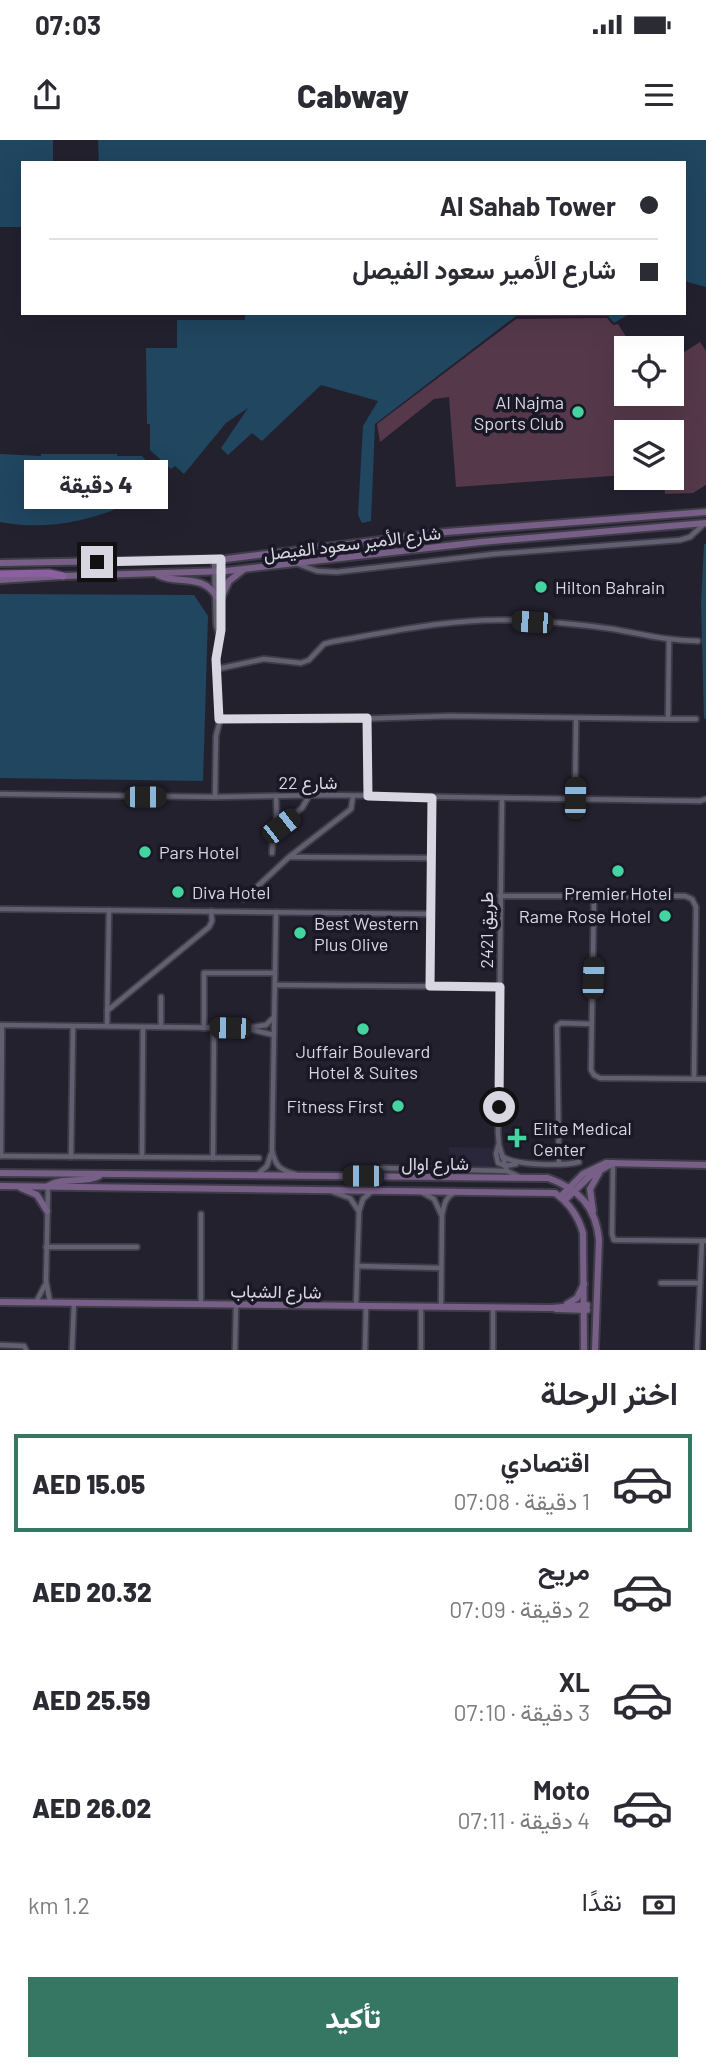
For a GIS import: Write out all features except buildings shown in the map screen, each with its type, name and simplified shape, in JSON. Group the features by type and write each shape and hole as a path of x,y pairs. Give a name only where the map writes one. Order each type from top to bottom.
{"main road":[{"path":"0,574 49,573 63,576"}],"street":[{"name":"شارع الأمير سعود الفيصل","path":"0,563 217,559 458,531 706,512"},
{"name":"شارع الأمير سعود الفيصل","path":"0,580 245,570 481,542 705,523"},
{"path":"298,564 317,571 337,572 494,554 680,540 690,537 705,523"},
{"path":"215,797 220,636 217,559"},
{"path":"218,597 229,581 245,570"},
{"path":"156,573 163,577 202,582 218,597"},
{"path":"217,669 264,659 301,663 309,660 324,644 331,642 457,622 509,620 593,627 669,641 698,641"},
{"path":"668,719 669,641"},
{"path":"219,719 449,716 696,719"},
{"path":"367,718 368,796"},
{"path":"575,798 576,719"},
{"name":"شارع 22","path":"0,794 706,801"},
{"path":"276,796 278,826"},
{"path":"272,853 273,835 278,826 300,811 309,796"},
{"path":"243,899 289,857 351,809 353,796"},
{"path":"430,986 432,798"},
{"name":"طريق 2421","path":"502,798 499,1145 496,1157 498,1163 506,1168"},
{"path":"289,857 431,858"},
{"path":"594,896 591,1024 591,1070 594,1075 600,1078 706,1079"},
{"path":"500,897 684,896 692,899 696,907 694,1079"},
{"path":"0,909 431,914"},
{"path":"107,1026 109,910"},
{"path":"107,1012 209,928 212,924 211,911"},
{"path":"276,912 272,1150 279,1169 303,1176"},
{"path":"204,1028 204,973 275,973"},
{"path":"275,985 500,987"},
{"path":"161,997 161,1027"},
{"path":"259,1158 1,1156 1,1025 245,1028 266,1025 274,1017"},
{"path":"558,1164 557,1026 561,1023 591,1024"},
{"path":"71,1157 73,1027"},
{"path":"142,1157 143,1027"},
{"path":"213,1158 215,1028"},
{"path":"245,1028 274,1035"},
{"name":"طريق 2421","path":"499,1145 506,1168"},
{"path":"257,1175 267,1166 272,1150"},
{"path":"502,1156 509,1161 523,1163 579,1162"},
{"path":"363,1176 383,1168 506,1168 523,1163"},
{"path":"584,1350 583,1233 577,1216 562,1198 613,1163"},
{"path":"613,1163 614,1240 704,1241 697,1350"},
{"path":"556,1181 569,1180 600,1164 706,1165"},
{"path":"506,1168 520,1177"},
{"path":"595,1350 599,1240 590,1189 603,1169"},
{"name":"شارع اوال","path":"0,1173 548,1178 572,1189 594,1213"},
{"path":"572,1189 583,1174"},
{"path":"50,1302 46,1281 48,1186 56,1182 92,1179 100,1175"},
{"name":"شارع اوال","path":"0,1186 542,1192 555,1193 562,1198"},
{"path":"12,1186 37,1195 47,1211"},
{"path":"325,1190 349,1198 359,1211"},
{"path":"356,1306 359,1211 366,1194 373,1191"},
{"path":"420,1191 434,1199 442,1215"},
{"path":"441,1306 442,1215 449,1195 456,1192"},
{"path":"201,1214 201,1304"},
{"path":"46,1247 137,1247"},
{"path":"357,1266 441,1268"},
{"path":"36,1302 46,1281"},
{"path":"585,1282 577,1298 566,1308 582,1320 585,1328"},
{"path":"661,1283 700,1283"},
{"name":"شارع الشباب","path":"0,1302 596,1308"},
{"path":"72,1350 74,1303"},
{"path":"235,1350 236,1304"},
{"path":"365,1350 366,1306"},
{"path":"421,1306 421,1350"},
{"path":"493,1307 493,1350"},
{"path":"0,1345 24,1346 26,1350"}],"shaded area":[{"name":"Al Najma Sports Club","path":"607,318 613,325 618,324 626,336 614,336 614,406 684,406 684,352 700,342 706,351 706,485 693,493 665,494 665,490 684,490 684,420 614,420 614,476 456,487 449,397 434,399 380,442 377,424 516,319"},
{"path":"449,1147 493,1148 493,1175 448,1174"}],"water":[{"path":"0,140 53,140 53,161 21,161 21,227 0,227"},
{"path":"98,140 706,140 706,287 686,282 686,161 99,161"},
{"path":"245,315 628,315 614,323 608,316 516,316 375,424 371,521 362,523 358,515 363,426 378,401 321,385 262,441 252,433 228,455 221,448 248,408 226,423 184,474 175,466 171,469 150,450 146,348 177,348 177,320 245,320"},
{"path":"0,454 142,456 163,478 159,482 161,485 143,496 84,519 43,525 0,522"},
{"path":"706,544 706,720 701,604"},
{"path":"0,594 194,595 208,616 203,781 0,778"}],"place":[{"name":"Al Najma Sports Club","path":"578,412"},
{"name":"Hilton Bahrain","path":"541,587"},
{"name":"Pars Hotel","path":"145,852"},
{"name":"Premier Hotel","path":"618,871"},
{"name":"Diva Hotel","path":"178,892"},
{"name":"Rame Rose Hotel","path":"665,916"},
{"name":"Best Western Plus Olive","path":"300,933"},
{"name":"Juffair Boulevard Hotel & Suites","path":"363,1029"},
{"name":"Fitness First","path":"398,1106"},
{"name":"Elite Medical Center","path":"517,1138"}],"route":[{"path":"97,562 221,559 221,630 216,659 219,719 367,718 368,796 432,798 430,986 500,987 499,1107"}]}
